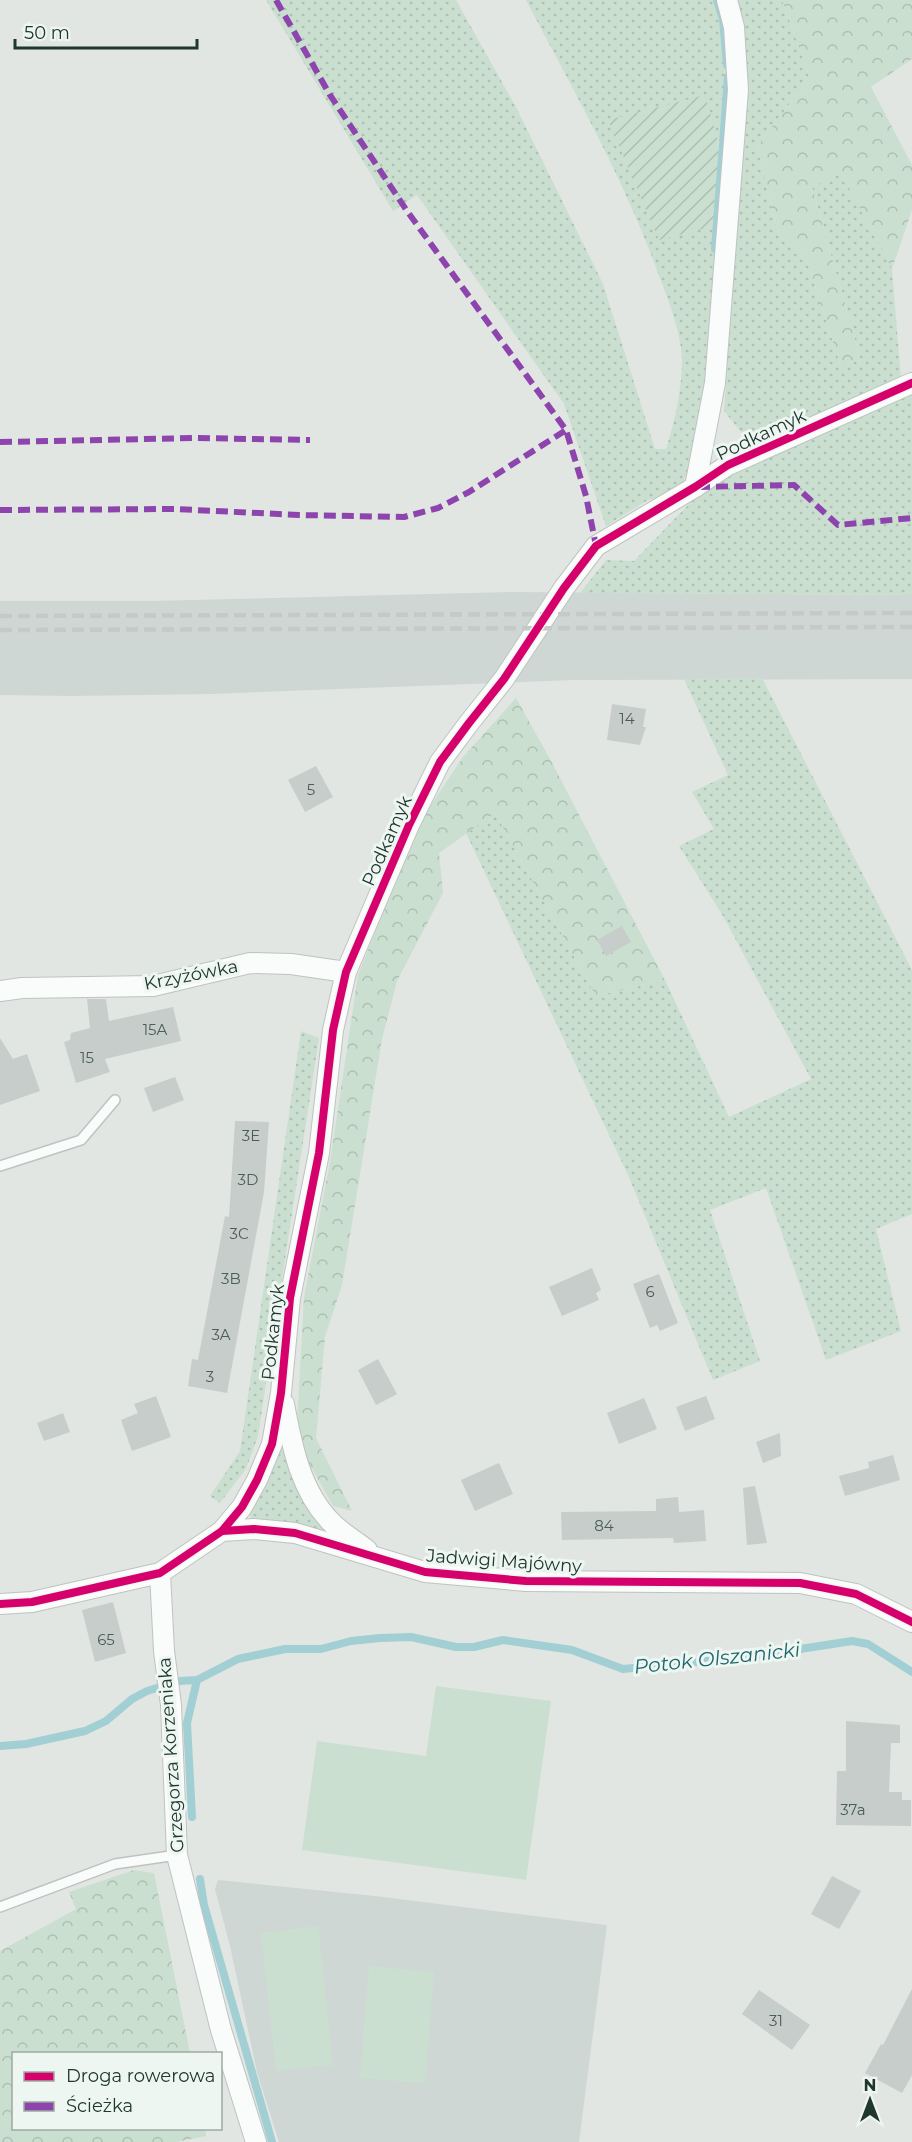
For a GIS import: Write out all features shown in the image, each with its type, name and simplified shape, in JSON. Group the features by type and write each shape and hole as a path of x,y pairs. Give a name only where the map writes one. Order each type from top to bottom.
{"street":[{"name":"Podkamyk","path":"695,487 715,383 738,90 734,27 727,0"},
{"name":"Podkamyk","path":"222,1531 242,1507 257,1480 272,1444 281,1393 290,1298 319,1153 333,1030 346,972 409,825 440,762 504,679 571,578 596,546 728,465 912,383"},
{"name":"Krzyżówka","path":"0,991 22,988 153,986 250,963 291,964 346,972"},
{"name":"Podkamyk","path":"281,1393 293,1449 310,1494 333,1524 379,1558"},
{"name":"Jadwigi Majówny","path":"222,1531 254,1529 295,1533 425,1572 526,1581 800,1583 856,1594 912,1622"},
{"path":"0,1604 32,1602 160,1573 222,1531"},
{"name":"Grzegorza Korzeniaka","path":"160,1573 164,1651 171,1705 177,1855 221,2030 256,2142"}],"lane":[{"path":"0,1166 81,1140 115,1100"},
{"path":"0,1907 115,1864 177,1855"}],"shaded area":[{"path":"511,592 912,595 912,679 575,680 211,694 0,695 0,601 151,601"},
{"path":"218,1880 375,1896 607,1925 579,2142 279,2142 257,2072 230,1946 215,1889"}],"green space":[{"path":"266,0 456,0 517,109 603,284 655,449 666,449 677,405 682,370 681,349 674,317 645,240 614,170 526,0 717,0 727,59 726,138 718,141 704,95 722,224 712,388 690,466 679,492 648,500 606,526 564,404 417,195 393,211"},
{"path":"733,0 782,0 810,78 757,146 779,237 805,254 840,364 861,361 812,187 841,172 892,269 901,379 751,444 724,411 745,102"},
{"path":"782,0 912,0 912,59 871,87 912,165 912,210 892,269 841,173 812,187 861,361 840,364 805,254 779,237 757,146 810,78"},
{"path":"705,95 718,141 722,224 659,240 608,120"},
{"path":"912,393 912,595 580,593 606,560 634,561 690,503 730,467"},
{"path":"762,678 912,970 912,1214 876,1229 901,1331 826,1360 766,1188 710,1210 760,1361 713,1380 628,1175 466,833 495,813 596,996 665,980 729,1117 811,1079 723,916 679,846 714,829 692,792 728,775 684,679"},
{"path":"516,698 665,980 596,996 495,813 439,853 443,893 397,981 382,1039 342,1285 325,1337 316,1438 352,1511 333,1506 296,1440 304,1297 330,1162 358,975 417,826 463,757"},
{"path":"301,1031 319,1038 258,1436 246,1469 220,1503 210,1496 240,1451"},
{"path":"280,1438 292,1476 311,1511 338,1537 251,1518 248,1513"},
{"path":"436,1686 551,1701 526,1880 302,1850 317,1741 426,1756"},
{"path":"134,1870 154,1873 190,2052 12,2052 12,2130 205,2130 206,2136 176,2142 0,2142 0,1951 76,1909 69,1892"},
{"path":"318,1926 333,2065 276,2071 261,1933"},
{"path":"369,1966 434,1972 425,2083 360,2078"}],"building":[{"path":"612,704 646,709 643,727 646,727 640,745 607,740"},
{"path":"316,766 333,797 305,812 288,780"},
{"path":"622,926 631,942 606,956 597,940"},
{"path":"87,999 106,999 109,1021 173,1007 181,1041 105,1059 110,1072 76,1083 64,1042 70,1040 71,1033 90,1028"},
{"path":"0,1038 13,1059 27,1054 40,1091 0,1105"},
{"path":"175,1077 184,1100 153,1112 144,1088"},
{"path":"235,1121 269,1122 264,1192 227,1393 188,1386 192,1359 198,1360 225,1216 229,1217"},
{"path":"592,1268 601,1290 596,1293 599,1300 562,1316 549,1287"},
{"path":"659,1274 678,1323 660,1331 657,1325 650,1328 633,1284"},
{"path":"378,1359 397,1394 376,1405 358,1370"},
{"path":"156,1396 171,1437 132,1451 121,1420 138,1413 134,1404"},
{"path":"706,1396 715,1419 685,1431 676,1407"},
{"path":"644,1398 657,1429 619,1444 607,1413"},
{"path":"63,1413 70,1432 44,1441 37,1423"},
{"path":"780,1433 781,1456 763,1463 756,1442"},
{"path":"893,1455 900,1480 845,1496 839,1476 869,1468 868,1462"},
{"path":"499,1463 513,1494 475,1511 461,1480"},
{"path":"755,1486 767,1543 747,1545 743,1488"},
{"path":"678,1497 679,1512 704,1510 706,1541 674,1543 673,1538 562,1540 561,1512 656,1511 656,1499"},
{"path":"113,1602 126,1653 95,1662 82,1610"},
{"path":"846,1721 900,1725 900,1743 891,1743 889,1792 902,1792 902,1800 911,1800 911,1826 836,1825 837,1771 846,1771"},
{"path":"832,1876 861,1891 839,1929 811,1914"},
{"path":"912,1989 912,2075 902,2093 865,2073 881,2044 883,2045"},
{"path":"759,1990 810,2025 792,2050 742,2014"}],"waterway":[{"path":"717,0 723,19 727,65"},
{"path":"715,249 728,77"},
{"name":"Potok Olszanicki","path":"0,1746 26,1744 85,1731 106,1721 132,1699 147,1691 180,1681 197,1680 238,1659 285,1649 321,1649 351,1641 380,1638 411,1637 456,1647 474,1647 503,1640 572,1650 623,1669 748,1657 852,1641 868,1644 912,1672"},
{"path":"192,1817 187,1723 197,1680"},
{"path":"200,1879 204,1905 272,2142"}],"railway":[{"path":"0,616 912,613"},
{"path":"0,630 912,627"}],"marked path":[{"path":"276,0 330,95 407,211 566,430 586,496 596,546"},
{"path":"0,510 174,509 404,517 438,508 469,492 566,430"},
{"path":"0,442 195,438 310,440"},
{"path":"698,487 794,485 838,525 912,518"}],"cycle path":[{"path":"222,1531 242,1507 257,1480 272,1444 281,1393 290,1298 319,1153 333,1030 346,972 409,825 440,762 504,679 564,588 596,546 728,465 912,383"},
{"path":"0,1604 32,1602 160,1573 222,1531 254,1529 295,1533 425,1572 526,1581 800,1583 856,1594 912,1622"}]}
